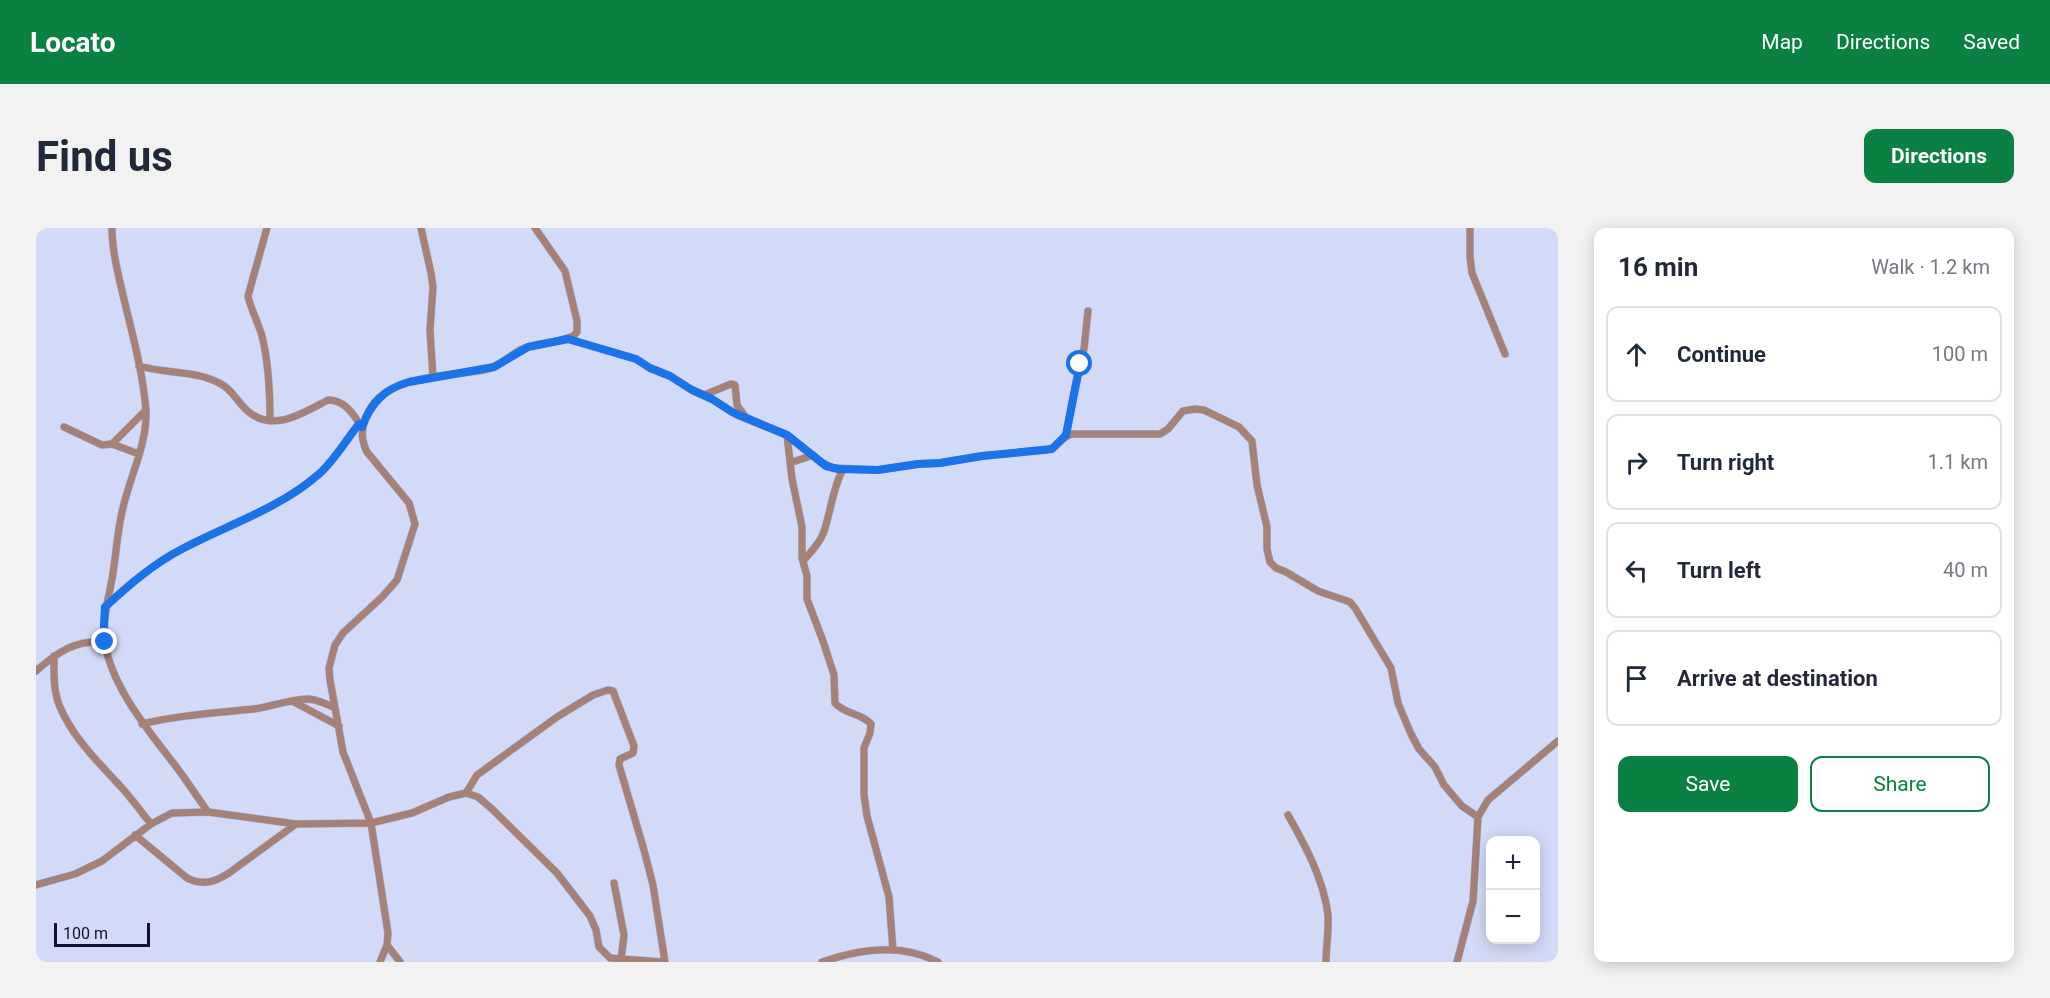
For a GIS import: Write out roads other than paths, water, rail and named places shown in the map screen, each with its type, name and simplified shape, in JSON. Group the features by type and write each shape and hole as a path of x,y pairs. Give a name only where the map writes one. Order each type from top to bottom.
{"street":[{"path":"112,228 116,266 139,366 146,410 145,428 125,498 105,607 105,642 108,659 142,724 172,761 208,812"},
{"path":"267,228 248,296 258,322 269,371 270,421"},
{"path":"421,228 432,273 430,330 433,377"},
{"path":"535,228 565,271 576,313 577,330 582,343"},
{"path":"1471,228 1472,273 1505,354"},
{"path":"568,339 619,352 636,359 732,412 787,435 826,466 878,470 1052,449 1066,435 1084,350 1088,311"},
{"path":"105,607 131,583 182,549 292,495 321,472 384,392 395,386 433,377 494,367 528,347 568,339 577,330"},
{"path":"139,366 156,371 191,374 220,383 230,390 250,413 270,421 285,420 328,400 334,400 349,410 360,425 363,444 367,452 409,503 415,524 397,580 343,633 334,645 329,668 348,768 371,823 388,933 387,945 380,962"},
{"path":"704,395 731,384 735,385 737,405 747,418"},
{"path":"1066,435 1160,434 1168,429 1183,411 1195,408 1239,427 1252,441 1257,485 1267,527 1267,549 1270,562 1276,568 1318,591 1350,602 1355,608 1391,668 1398,703 1410,734 1419,749 1435,767 1444,785 1462,806 1478,817"},
{"path":"111,444 146,410"},
{"path":"64,427 102,445 111,444 139,454"},
{"path":"787,435 802,527 807,599 834,675 835,703 840,708 863,717 871,724 864,748 864,795 867,816 889,897 893,951"},
{"path":"790,463 813,455"},
{"path":"803,561 824,532 835,487 843,469"},
{"path":"36,671 54,656 81,643 105,642"},
{"path":"54,656 56,693 68,724 151,824"},
{"path":"36,885 75,874 102,861 151,824 172,813 208,812 296,824 371,823 412,813 449,797 466,793 478,797 492,809 557,873 590,916 600,947 605,954 616,960 663,962 652,885 619,765 620,759 633,753 634,746 613,691 608,690 593,695 556,717 477,775 466,793"},
{"path":"142,724 169,717 255,709 309,699 335,708"},
{"path":"291,701 339,726"},
{"path":"1457,962 1473,901 1478,817 1488,800 1558,741"},
{"path":"1288,815 1303,842 1325,900 1328,927 1326,962"},
{"path":"135,835 188,878 197,883 207,883 229,873 296,824"},
{"path":"614,882 624,935 616,960"},
{"path":"387,945 400,962"},
{"path":"822,962 851,952 893,951 906,951 938,962"}]}
